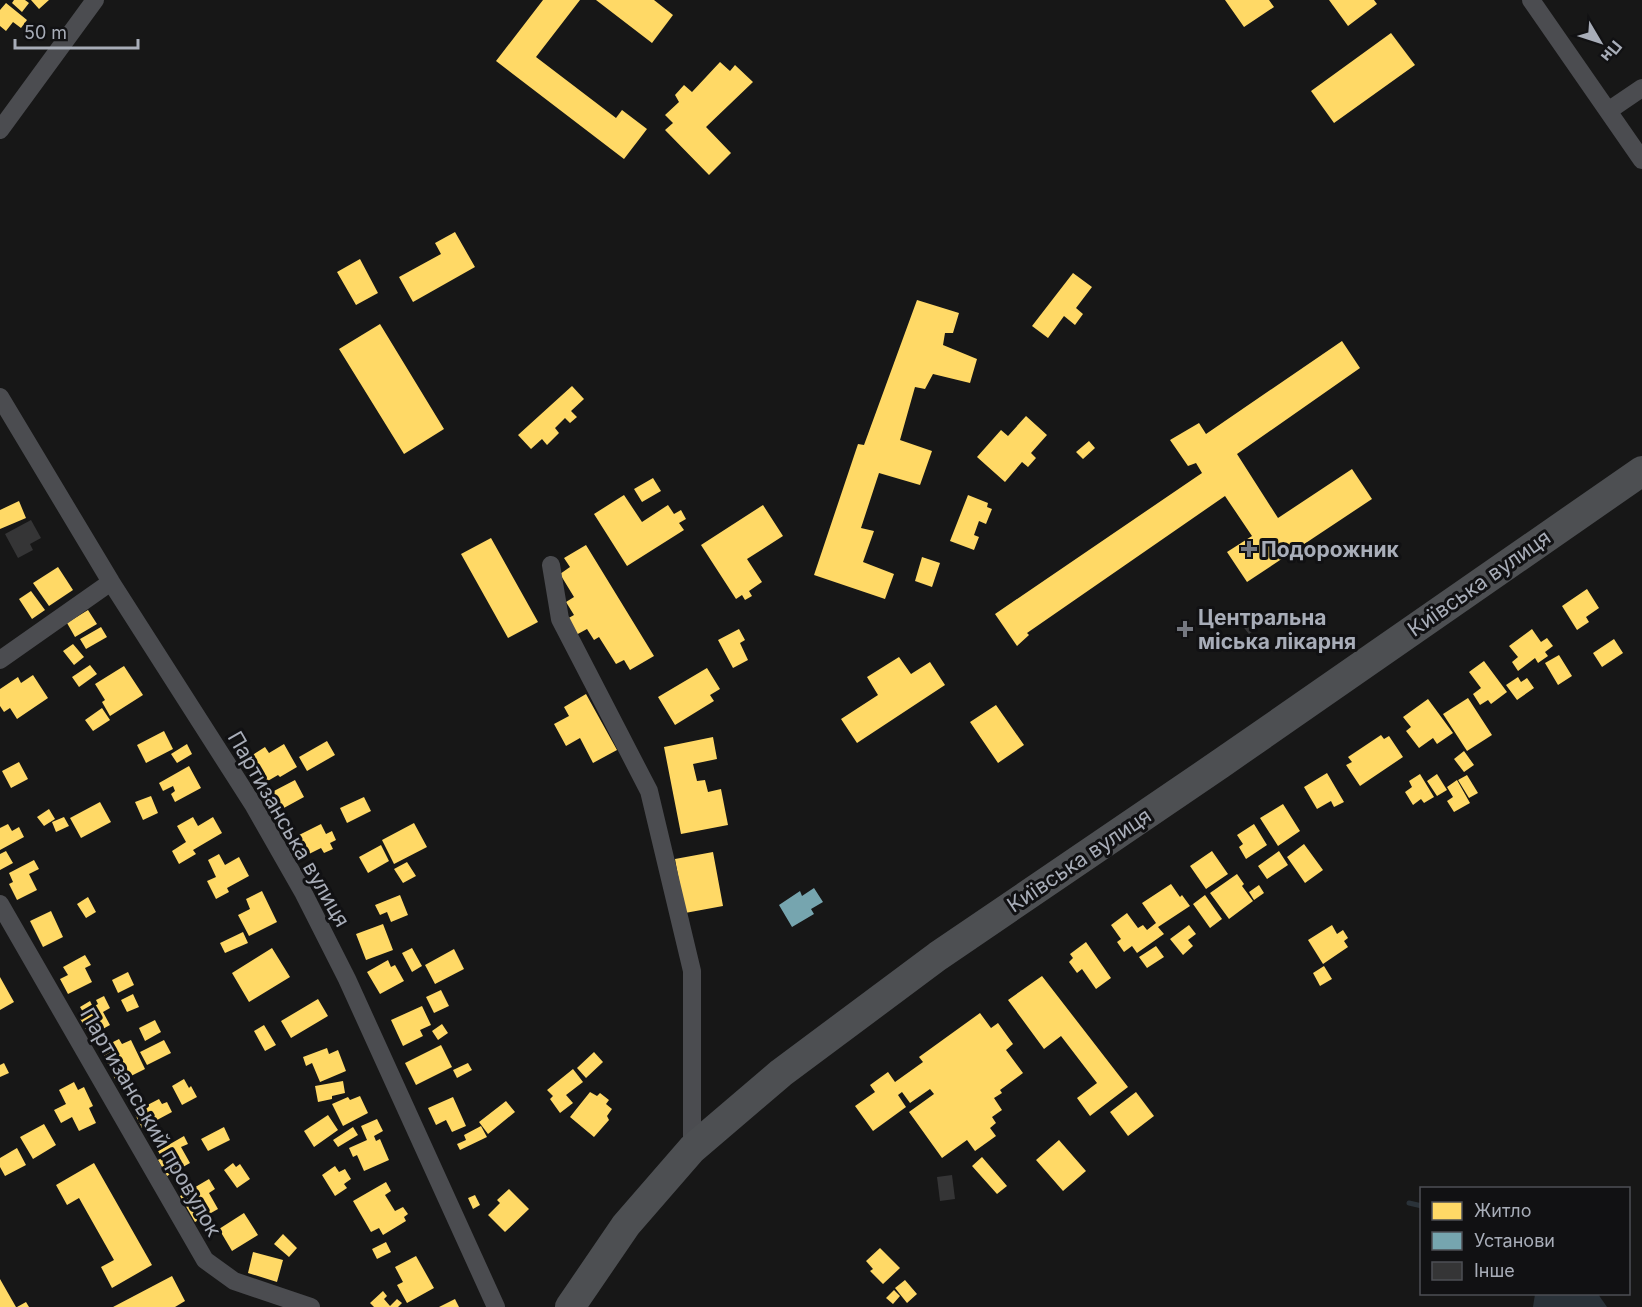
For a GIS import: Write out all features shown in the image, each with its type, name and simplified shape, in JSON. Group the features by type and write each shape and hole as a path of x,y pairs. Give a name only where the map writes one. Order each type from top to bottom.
{"main road":[{"name":"Київська вулиця","path":"570,1307 626,1225 692,1149 781,1073 938,956 1220,764 1642,471"}],"street":[{"path":"0,130 95,0"},
{"path":"1532,0 1642,160"},
{"path":"1608,111 1642,88"},
{"name":"Партизанська вулиця","path":"0,397 111,582 254,806 303,891 347,979 496,1307"},
{"path":"551,565 560,619 649,791 692,971 692,1149"},
{"path":"0,660 111,582"},
{"name":"Партизанський провулок","path":"0,904 205,1260 234,1281 311,1307"}],"shaded area":[{"path":"1535,1295 1599,1295 1607,1307 1533,1307"}],"building: Житло":[{"path":"14,0 25,0 29,3 22,12 12,3"},
{"path":"31,0 49,0 39,9"},
{"path":"543,0 580,0 536,57 616,118 622,110 647,129 624,159 496,61"},
{"path":"596,0 654,0 673,15 652,43"},
{"path":"1225,0 1269,0 1274,7 1244,27"},
{"path":"1329,0 1374,0 1377,4 1348,26"},
{"path":"6,3 27,20 21,28 13,22 6,31 0,26 0,10"},
{"path":"1391,33 1415,65 1334,123 1311,91"},
{"path":"720,62 730,71 735,65 753,82 706,127 731,153 709,175 665,130 673,123 665,115 679,102 675,95 684,85 692,92"},
{"path":"455,232 475,267 413,302 399,277 441,254 435,243"},
{"path":"360,259 378,293 356,305 337,272"},
{"path":"1073,273 1092,287 1076,308 1083,314 1075,325 1064,316 1048,338 1032,326"},
{"path":"917,300 959,313 953,333 945,333 943,345 977,359 970,383 933,374 925,389 915,387 900,440 932,451 920,485 879,473 861,528 874,531 863,562 894,574 885,599 814,575 858,444 864,445"},
{"path":"380,324 444,429 404,454 339,349"},
{"path":"1342,341 1360,368 1237,454 1278,518 1352,469 1372,499 1247,582 1227,552 1252,536 1225,496 1027,633 1029,635 1017,646 995,614 1202,473 1196,463 1188,466 1170,440 1199,423 1206,434"},
{"path":"572,386 584,399 571,411 577,417 570,423 565,418 555,428 559,433 547,445 542,439 531,449 518,435"},
{"path":"1026,416 1047,435 1031,453 1036,458 1028,467 1022,462 1005,482 977,457 1001,430 1008,436"},
{"path":"1089,441 1095,448 1083,459 1076,452"},
{"path":"653,478 661,491 642,502 634,489"},
{"path":"624,495 642,522 668,505 674,514 681,510 686,519 679,523 684,530 627,566 594,514"},
{"path":"968,495 988,503 987,507 992,509 986,524 979,521 974,535 979,537 974,550 950,541"},
{"path":"19,501 26,518 0,529 0,510"},
{"path":"763,505 783,536 747,559 762,582 749,591 752,596 745,600 742,595 736,599 701,545"},
{"path":"491,538 538,622 508,638 461,554"},
{"path":"586,545 654,656 630,670 624,660 616,664 599,637 594,640 587,629 574,636 565,620 574,615 566,602 574,597 560,574 570,567 564,558"},
{"path":"922,557 940,563 932,587 915,581"},
{"path":"58,567 73,590 49,606 33,583"},
{"path":"1587,589 1599,608 1586,617 1589,622 1577,630 1562,606"},
{"path":"31,591 45,610 32,619 19,599"},
{"path":"88,610 97,624 75,637 67,623"},
{"path":"101,627 107,637 86,649 80,639"},
{"path":"739,629 745,640 740,643 748,660 733,668 718,640"},
{"path":"1532,629 1541,642 1547,638 1553,646 1545,652 1548,656 1538,663 1535,658 1518,671 1512,662 1518,657 1509,646"},
{"path":"1614,639 1623,653 1602,667 1593,653"},
{"path":"73,644 84,657 74,665 63,651"},
{"path":"1559,655 1572,676 1558,685 1545,663"},
{"path":"899,657 911,674 930,662 945,685 857,743 841,719 878,695 867,677"},
{"path":"1484,661 1507,692 1491,704 1488,700 1480,705 1473,694 1481,688 1469,672"},
{"path":"90,665 97,674 79,687 72,677"},
{"path":"124,666 143,695 110,716 102,702 105,700 95,684"},
{"path":"707,668 720,689 710,695 714,701 675,725 658,697"},
{"path":"33,675 48,698 17,719 10,708 4,712 0,706 0,689 18,677 21,683"},
{"path":"1518,677 1521,682 1527,678 1534,688 1517,700 1506,685"},
{"path":"586,694 617,750 593,763 580,738 566,746 554,724 569,716 564,707"},
{"path":"1468,698 1492,735 1467,751 1443,714"},
{"path":"1428,699 1453,733 1437,744 1433,738 1419,748 1406,731 1411,727 1403,717"},
{"path":"996,705 1024,745 998,763 970,722"},
{"path":"102,708 110,720 93,731 85,720"},
{"path":"164,731 173,749 146,763 137,745"},
{"path":"1381,735 1384,739 1389,736 1403,757 1360,786 1346,765 1352,762 1348,757"},
{"path":"713,737 717,759 693,764 697,781 705,780 708,792 721,789 728,825 681,834 664,747"},
{"path":"327,741 335,755 307,771 299,757"},
{"path":"187,744 192,754 177,763 171,754"},
{"path":"284,744 297,767 266,782 251,756 265,747 269,753"},
{"path":"1464,751 1474,765 1464,772 1454,759"},
{"path":"19,762 28,779 11,788 2,771"},
{"path":"189,766 201,788 175,802 171,794 175,791 173,786 163,791 159,783"},
{"path":"1327,773 1344,802 1334,807 1331,801 1317,809 1304,787"},
{"path":"1420,774 1434,797 1424,803 1421,799 1413,805 1405,792 1412,787 1409,781"},
{"path":"1437,774 1447,790 1437,796 1427,781"},
{"path":"1467,775 1478,793 1469,798 1458,780"},
{"path":"295,780 304,797 282,809 272,792"},
{"path":"1457,780 1470,803 1454,812 1447,801 1453,797 1447,787"},
{"path":"151,796 158,813 143,820 135,802"},
{"path":"364,797 371,811 347,823 340,808"},
{"path":"100,802 111,822 81,838 70,818"},
{"path":"1283,804 1300,831 1278,846 1260,818"},
{"path":"49,809 55,819 44,826 37,817"},
{"path":"64,817 69,826 56,832 52,822"},
{"path":"193,817 198,826 213,817 222,833 193,850 196,854 179,864 172,851 186,842 177,826"},
{"path":"414,823 427,847 394,864 382,840"},
{"path":"8,824 12,831 19,827 24,837 0,850 0,828"},
{"path":"321,824 326,834 332,831 336,840 330,843 333,849 324,853 321,848 309,854 299,835"},
{"path":"1254,824 1267,845 1246,859 1239,847 1243,844 1237,835"},
{"path":"1304,844 1323,870 1305,883 1287,857"},
{"path":"381,845 389,861 368,873 359,857"},
{"path":"6,851 13,863 0,870 0,854"},
{"path":"1212,851 1228,874 1206,889 1190,866"},
{"path":"1279,851 1288,865 1267,879 1258,866"},
{"path":"713,852 723,906 685,913 675,859"},
{"path":"219,854 225,865 239,857 249,876 227,888 229,892 216,899 207,881 216,877 208,860"},
{"path":"34,860 39,869 29,874 37,890 17,900 9,884 13,882 9,873"},
{"path":"407,862 416,876 403,883 394,869"},
{"path":"1237,874 1244,884 1242,886 1253,901 1229,919 1210,893"},
{"path":"1171,884 1190,906 1158,927 1164,934 1137,953 1132,946 1124,952 1117,942 1121,939 1111,925 1127,913 1138,928 1143,925 1147,930 1156,923 1142,903"},
{"path":"1259,885 1264,893 1254,900 1249,892"},
{"path":"262,891 277,922 249,936 238,915 250,909 246,899"},
{"path":"400,895 408,915 391,922 387,912 380,915 375,905"},
{"path":"1205,895 1222,919 1210,928 1193,904"},
{"path":"88,897 96,912 86,918 77,904"},
{"path":"51,911 63,937 43,947 30,921"},
{"path":"383,924 393,950 366,960 356,934"},
{"path":"1189,925 1196,934 1188,940 1193,946 1183,955 1170,939"},
{"path":"1332,925 1337,934 1343,930 1348,938 1344,941 1348,947 1323,964 1308,940"},
{"path":"243,932 248,943 225,953 220,943"},
{"path":"1086,942 1111,978 1096,989 1082,969 1077,973 1069,962 1073,958 1070,954"},
{"path":"1156,946 1164,957 1147,968 1139,957"},
{"path":"272,948 290,977 249,1002 232,973"},
{"path":"412,948 422,966 412,972 402,953"},
{"path":"454,949 464,969 435,984 425,965"},
{"path":"85,955 91,965 85,968 92,982 68,994 60,979 68,975 63,967"},
{"path":"388,960 391,967 395,965 404,981 380,994 367,972"},
{"path":"1324,966 1332,979 1320,986 1313,973"},
{"path":"128,972 134,985 118,993 112,980"},
{"path":"1042,976 1128,1087 1090,1116 1077,1098 1097,1083 1061,1036 1044,1049 1008,1000"},
{"path":"0,977 14,1002 0,1010"},
{"path":"441,990 449,1006 434,1013 426,997"},
{"path":"133,994 139,1007 127,1012 121,1000"},
{"path":"104,996 110,1008 103,1012 110,1025 90,1036 78,1015 83,1012 80,1007 90,1001 93,1007 98,1004 96,1000"},
{"path":"318,999 328,1016 291,1038 281,1021"},
{"path":"422,1006 431,1025 420,1030 423,1036 403,1046 391,1020"},
{"path":"980,1013 991,1028 998,1023 1013,1044 1006,1050 1023,1073 1000,1090 1002,1093 994,1098 1002,1110 992,1117 996,1123 990,1128 996,1136 975,1151 967,1140 942,1158 909,1112 934,1094 930,1089 910,1103 902,1092 898,1095 906,1107 873,1131 855,1106 875,1092 870,1085 888,1072 895,1082 923,1062 919,1057"},
{"path":"155,1020 161,1032 145,1041 139,1028"},
{"path":"442,1024 448,1033 438,1040 432,1031"},
{"path":"264,1025 276,1045 265,1051 254,1031"},
{"path":"119,1039 122,1044 131,1040 145,1069 117,1083 103,1054 112,1050 109,1044"},
{"path":"164,1040 171,1053 147,1065 140,1052"},
{"path":"441,1045 452,1067 416,1085 405,1063"},
{"path":"327,1048 329,1054 338,1050 346,1071 320,1082 312,1063 306,1066 303,1057"},
{"path":"594,1052 603,1062 586,1078 577,1068"},
{"path":"4,1063 9,1073 0,1077 0,1065"},
{"path":"468,1063 472,1070 457,1078 453,1070"},
{"path":"573,1069 583,1082 566,1095 573,1103 560,1113 550,1099 553,1096 547,1090"},
{"path":"184,1079 197,1097 182,1105 172,1086"},
{"path":"343,1081 345,1093 318,1102 315,1086"},
{"path":"74,1082 78,1090 84,1087 93,1106 89,1108 96,1123 79,1131 72,1117 61,1123 54,1110 66,1104 59,1090"},
{"path":"590,1092 597,1096 600,1093 609,1100 606,1104 612,1109 607,1116 609,1120 594,1137 570,1117"},
{"path":"1136,1092 1154,1116 1128,1136 1110,1112"},
{"path":"360,1096 368,1113 343,1126 332,1104 348,1097 350,1100"},
{"path":"453,1097 466,1126 452,1132 446,1120 436,1125 428,1108"},
{"path":"159,1099 162,1104 167,1102 172,1112 142,1128 134,1112"},
{"path":"506,1101 515,1112 488,1134 479,1122"},
{"path":"328,1115 338,1130 314,1147 304,1131"},
{"path":"377,1119 383,1131 374,1136 376,1141 380,1139 389,1160 364,1171 357,1155 353,1157 349,1148 367,1140 361,1126"},
{"path":"44,1124 56,1145 33,1159 20,1137"},
{"path":"481,1126 487,1137 460,1150 457,1144 466,1140 464,1135"},
{"path":"224,1127 230,1140 208,1151 201,1139"},
{"path":"353,1127 358,1135 338,1147 333,1140"},
{"path":"184,1136 188,1144 181,1147 190,1163 167,1176 158,1160 162,1158 158,1151"},
{"path":"1059,1140 1086,1171 1063,1191 1036,1160"},
{"path":"17,1148 26,1165 5,1176 0,1167 0,1158"},
{"path":"982,1157 1007,1186 997,1194 972,1166"},
{"path":"94,1163 152,1265 112,1288 101,1267 114,1260 79,1198 67,1205 56,1185"},
{"path":"233,1163 236,1167 240,1164 250,1179 237,1188 224,1170"},
{"path":"335,1166 339,1172 345,1169 351,1179 344,1184 347,1188 335,1196 322,1175"},
{"path":"209,1179 215,1189 209,1193 218,1209 195,1222 180,1196"},
{"path":"386,1182 391,1191 385,1195 395,1211 403,1207 408,1214 404,1217 406,1221 383,1235 379,1228 371,1232 353,1201"},
{"path":"509,1189 529,1209 505,1232 488,1215 500,1203 497,1200"},
{"path":"475,1195 480,1205 473,1209 468,1198"},
{"path":"244,1213 258,1235 232,1251 219,1229"},
{"path":"283,1234 297,1248 289,1257 274,1244"},
{"path":"386,1242 391,1252 377,1259 372,1249"},
{"path":"880,1248 900,1268 883,1284 870,1271 873,1269 866,1261"},
{"path":"253,1252 283,1260 277,1282 248,1273"},
{"path":"416,1256 434,1288 407,1303 397,1285 403,1282 395,1267"},
{"path":"172,1276 185,1301 175,1307 113,1307"},
{"path":"0,1279 16,1307 0,1307"},
{"path":"905,1280 917,1294 907,1303 895,1288"},
{"path":"894,1290 900,1296 893,1304 886,1298"},
{"path":"383,1291 387,1296 384,1299 390,1306 397,1299 402,1303 398,1307 374,1307 370,1303"},
{"path":"455,1299 459,1307 439,1307"},
{"path":"26,1302 29,1307 17,1307"}],"building: Установи":[{"path":"814,888 823,902 811,909 814,914 792,927 779,905 800,891 802,896"}],"building: Інше":[{"path":"31,520 41,538 30,544 33,550 18,558 5,534"},
{"path":"1257,611 1265,622 1249,634 1241,624"},
{"path":"952,1175 955,1199 940,1201 937,1177"}],"waterway":[{"path":"1409,1203 1420,1206"}],"place":[{"name":"Подорожник","path":"1249,549"},
{"name":"Центральна міська лікарня","path":"1185,629"}]}
